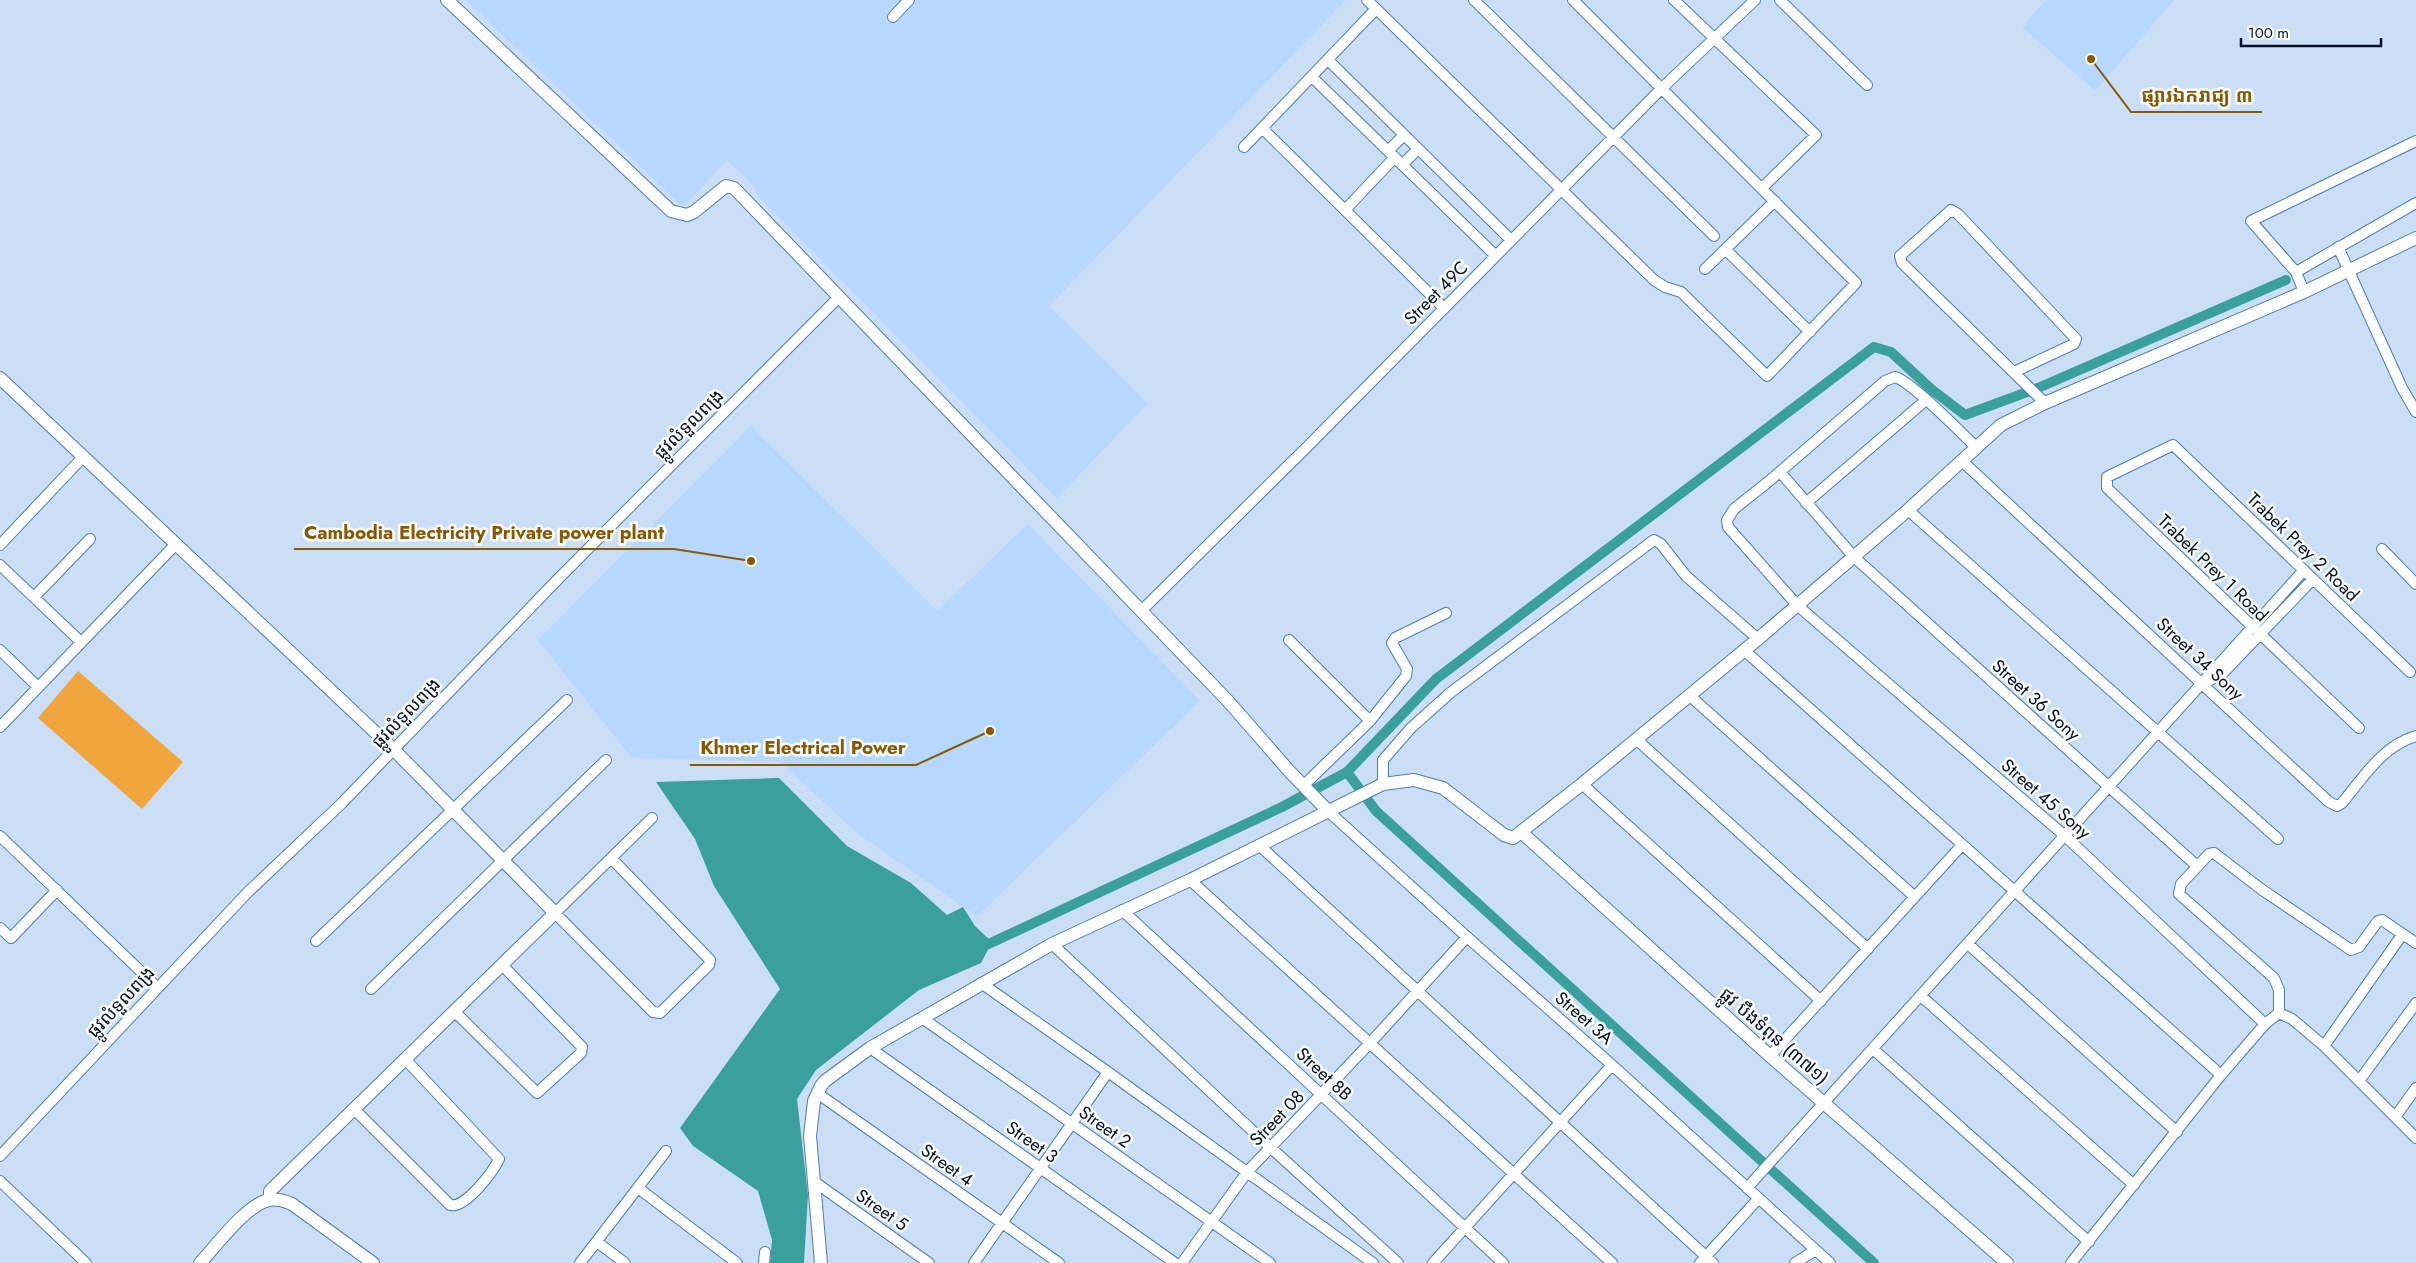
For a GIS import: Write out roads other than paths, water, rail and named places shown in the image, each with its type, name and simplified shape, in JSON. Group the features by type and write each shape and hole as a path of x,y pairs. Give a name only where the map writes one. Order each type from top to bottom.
{"street":[{"path":"447,0 671,211 687,216 726,186 732,186 1228,701 1304,787 1329,812"},
{"path":"892,17 910,0"},
{"path":"1367,0 1654,280 1664,287 1681,292 1766,375 1770,375 1856,283 1573,0"},
{"path":"1474,0 1714,236"},
{"path":"1674,0 1816,135 1762,188"},
{"name":"Street 49C","path":"1141,611 1662,88 1755,0"},
{"path":"1780,0 1867,85"},
{"path":"1244,147 1376,9"},
{"path":"1328,60 1511,240"},
{"path":"1312,76 1496,256"},
{"path":"1262,128 1444,308"},
{"path":"1345,210 1395,158 1404,135"},
{"path":"2304,292 2296,272 2251,222 2416,141"},
{"path":"1395,158 1418,148"},
{"path":"1705,269 1775,201"},
{"path":"2296,272 2416,203"},
{"path":"2016,374 2074,344 2076,339 1958,214 1951,210 1900,256 1902,264 2043,401"},
{"path":"822,1263 816,1183 810,1136 812,1112 817,1093 825,1081 870,1048 1052,944 1190,880 1383,784 1403,780 1426,782 1442,788 1504,836 1513,838 1758,640 1908,510 2001,425 2043,401 2304,292 2416,238"},
{"path":"2338,247 2402,388 2416,412"},
{"path":"1726,250 1810,332"},
{"name":"ផ្លូវលំទួលពង្រ","path":"0,1156 247,893 341,804 561,576 839,297"},
{"path":"1780,472 1885,381 1895,377 1926,400 1976,447"},
{"path":"0,378 393,749 656,1013 660,1013 710,965 708,956 611,858"},
{"path":"1806,503 1926,400"},
{"name":"Trabek Prey 2 Road","path":"2173,445 2410,672"},
{"name":"Trabek Prey 1 Road","path":"2173,445 2107,477 2107,488 2359,728"},
{"path":"0,545 83,457"},
{"name":"Street 34 Sony","path":"1962,461 2329,802 2337,806 2342,803 2389,748 2399,741 2416,736"},
{"name":"Street 36 Sony","path":"1780,472 1854,557 2197,866"},
{"name":"Street 45 Sony","path":"1780,472 1734,509 1727,520 1728,527 1798,606 2065,836 2265,1024"},
{"path":"1908,510 2278,840"},
{"path":"34,597 90,539"},
{"path":"1383,784 1382,760 1411,728 1443,699 1654,540 1661,544 1686,576 1758,640"},
{"path":"0,727 176,544"},
{"path":"2382,549 2416,584"},
{"path":"0,565 81,642"},
{"path":"1747,1188 2304,570"},
{"path":"2203,684 2221,675 2313,579"},
{"path":"1304,787 1370,721 1406,676 1407,669 1392,643 1395,638 1446,613"},
{"path":"1289,640 1370,721"},
{"path":"0,650 38,687"},
{"path":"1745,651 2221,1075"},
{"path":"1690,696 1915,897"},
{"path":"316,941 454,811 567,700"},
{"path":"1636,739 1868,949"},
{"path":"371,989 606,760"},
{"path":"1582,784 1821,1002"},
{"name":"Street 3A","path":"1329,812 1830,1263"},
{"path":"270,1199 270,1191 652,818"},
{"name":"ផ្លូវ បឹងទំពុន (៣៧១)","path":"1521,832 1770,1056 2006,1263"},
{"path":"0,836 157,987"},
{"path":"1770,1056 1821,1002 1962,844"},
{"path":"1260,846 1561,1123 1706,1261 1758,1199"},
{"path":"2071,1263 2221,1075 2265,1024 2279,1012 2279,990 2274,978 2179,894 2181,884 2209,854 2214,853 2261,889 2351,950 2359,947 2378,921 2382,920 2416,943"},
{"path":"1190,880 1371,1042 1513,1175 1612,1263"},
{"path":"0,928 10,938 57,890"},
{"name":"Street 8B","path":"1122,910 1503,1263"},
{"path":"2324,1046 2402,935"},
{"name":"Street 08","path":"1182,1263 1247,1172 1322,1095 1468,938"},
{"path":"1052,944 1271,1148 1398,1263"},
{"path":"1968,944 2177,1132"},
{"path":"454,1011 537,1093 581,1053 582,1047 502,965"},
{"path":"981,983 1373,1263"},
{"path":"1921,996 2134,1185"},
{"path":"2359,1081 2416,1004"},
{"path":"2279,1012 2292,1019 2324,1046 2416,1138"},
{"name":"Street 2","path":"922,1018 1270,1263"},
{"name":"Street 3","path":"870,1048 1175,1263"},
{"path":"1873,1049 2089,1242"},
{"path":"355,1110 450,1205 459,1205 468,1200 498,1162 498,1156 405,1059"},
{"path":"1433,1263 1612,1065"},
{"path":"974,1263 1108,1072"},
{"path":"2396,1117 2416,1088"},
{"name":"Street 4","path":"817,1093 1059,1263"},
{"path":"580,1263 666,1151"},
{"path":"0,1182 86,1263"},
{"name":"Street 5","path":"816,1183 929,1263"},
{"path":"638,1188 737,1263"},
{"path":"200,1263 248,1213 258,1204 270,1199 292,1204 373,1263"},
{"path":"597,1242 625,1263"},
{"path":"1795,1263 1814,1250"},
{"path":"1810,1263 1814,1250"},
{"path":"764,1263 765,1252"}],"waterway":[{"path":"980,948 1282,807 1347,772 1436,679 1874,347 1891,352 1931,389 1965,415 2038,388 2286,280"},
{"path":"1347,772 1376,811 1874,1263"}],"place":[{"name":"ផ្សារឯករាជ្យ ៣","path":"2091,59"},
{"name":"Cambodia Electricity Private power plant","path":"751,561"},
{"name":"Khmer Electrical Power","path":"990,731"}]}
